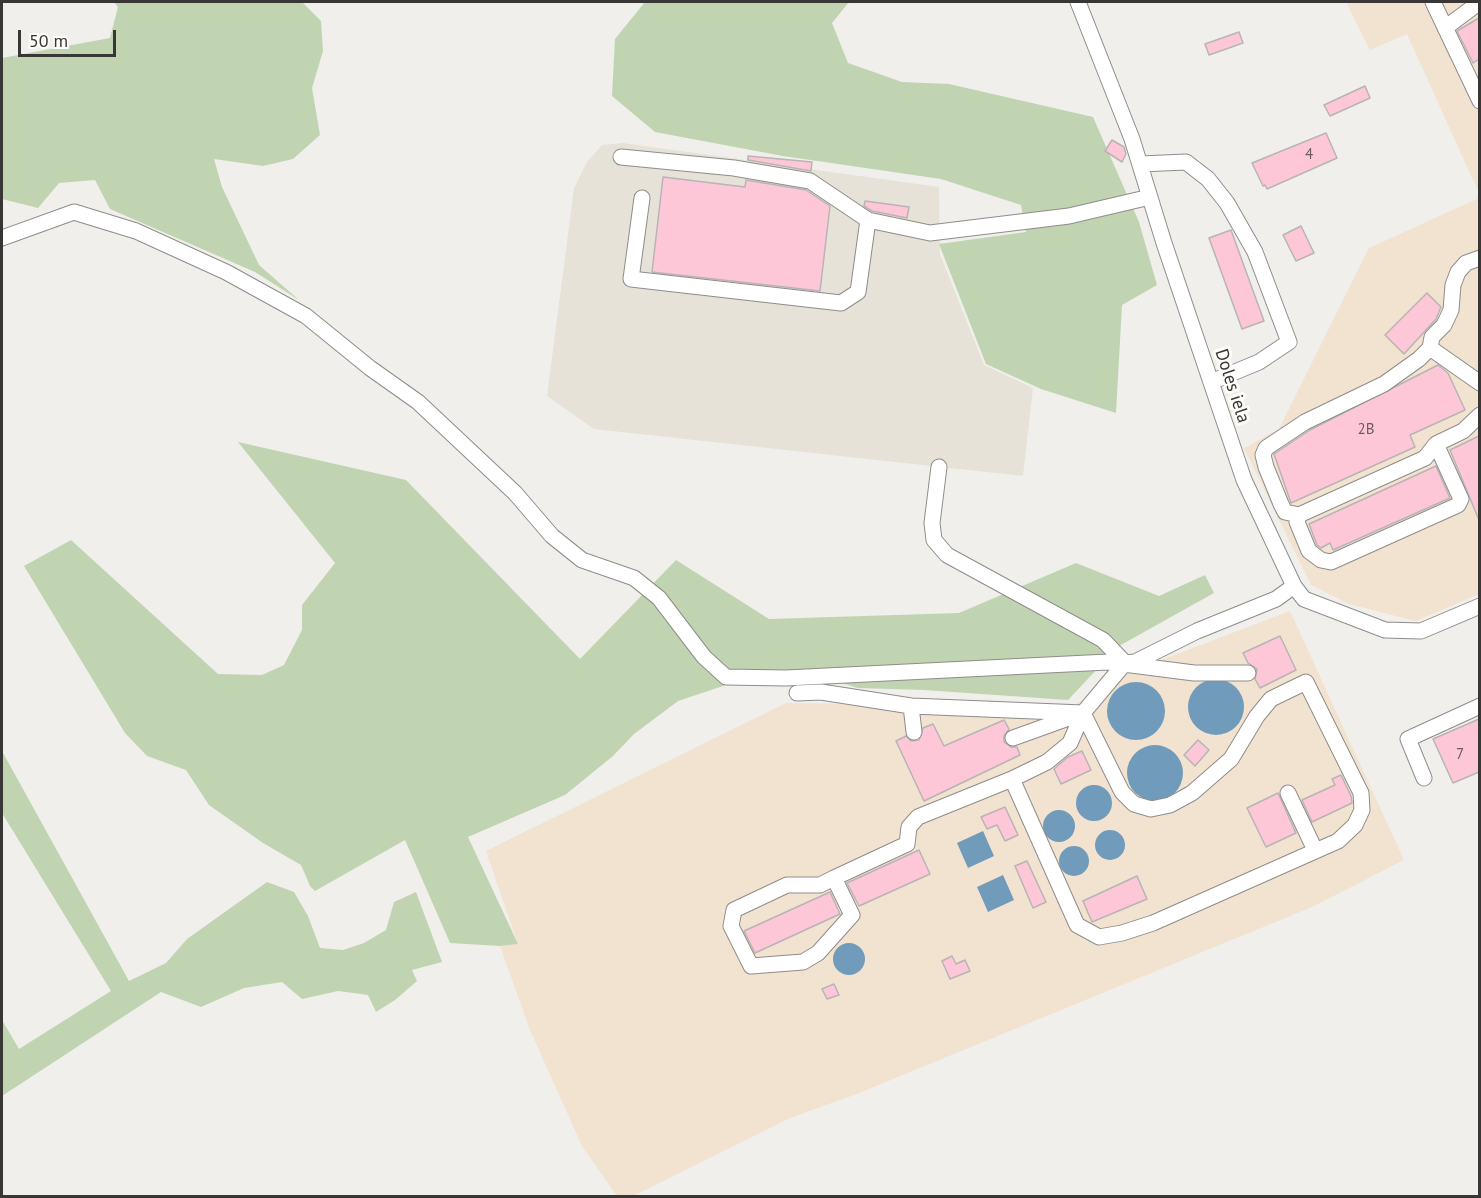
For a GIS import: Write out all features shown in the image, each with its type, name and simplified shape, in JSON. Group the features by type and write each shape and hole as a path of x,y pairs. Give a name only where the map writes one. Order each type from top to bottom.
{"street":[{"name":"Doles iela","path":"1078,2 1122,111 1248,490 1294,586 1304,599 1385,630 1421,631 1479,606"},
{"path":"1433,2 1479,101"},
{"path":"1445,28 1479,2"},
{"path":"621,157 734,168 810,181 868,220 930,233 1069,216 1150,197"},
{"path":"1140,164 1186,162 1208,179 1227,203 1255,252 1289,342 1259,362 1211,382"},
{"path":"642,198 631,279 841,303 858,292 868,220"},
{"path":"2,238 74,212 136,231 226,272 306,316 369,368 418,402 515,494 552,536 582,560 634,578 659,598 704,657 726,677 786,678 1135,662 1206,627 1276,599 1294,586"},
{"path":"1479,258 1466,263 1458,272 1453,285 1451,310 1444,325 1432,337 1430,348 1419,359 1384,384 1323,413 1266,448 1263,455 1285,512 1299,515 1425,458 1436,444 1463,431 1479,416"},
{"path":"1430,348 1479,383"},
{"path":"1299,515 1297,522 1309,551 1321,560 1331,562 1458,505 1461,499 1436,444"},
{"path":"939,467 932,523 934,540 946,555 1103,640 1125,663 1194,673 1248,673"},
{"path":"834,878 852,915 818,953 803,962 751,966 731,926 734,910 787,885 820,885 834,878 908,844 909,826 943,800 1012,779 1047,762 1070,743 1083,713 1125,663"},
{"path":"1012,779 1077,925 1099,937 1122,933 1152,923 1338,841 1354,825 1362,810 1361,793 1306,682 1271,699 1257,716 1231,759 1192,793 1170,806 1151,809 1134,804 1122,792 1083,713"},
{"path":"796,693 821,692 911,706 1083,713"},
{"path":"911,706 914,732"},
{"path":"1424,778 1408,739 1479,706"},
{"path":"1013,738 1083,713"},
{"path":"1288,793 1315,850"}],"shaded area":[{"path":"1346,2 1479,2 1479,594 1416,621 1349,604 1311,585 1244,448 1279,429 1369,248 1477,199 1478,191 1407,34 1370,50"},
{"path":"623,143 939,187 940,254 984,365 1033,388 1023,476 594,429 547,396 574,188 587,162 602,145"},
{"path":"1290,611 1404,860 1312,907 854,1095 790,1118 633,1196 617,1196 582,1146 530,1030 500,946 518,944 486,851 786,703 1073,706 1122,675"}],"green space":[{"path":"114,2 302,2 321,21 323,51 312,88 320,135 293,159 263,166 214,159 222,187 259,265 299,300 255,272 110,209 95,180 59,183 38,208 2,199 2,58 110,38 118,7"},
{"path":"645,2 849,2 832,23 848,63 902,82 949,84 1093,117 1139,222 1157,285 1122,305 1116,413 1041,389 986,364 939,244 1026,232 1021,205 941,179 783,156 655,132 612,96 615,39"},
{"path":"238,442 406,480 580,659 676,560 769,619 959,613 1076,563 1159,596 1205,575 1214,593 1119,646 1068,700 858,688 796,669 741,680 678,701 634,734 613,756 565,795 468,837 518,944 500,946 450,943 405,840 315,891 310,886 301,865 263,843 209,805 186,770 147,756 125,733 24,566 71,540 218,674 262,675 284,665 302,630 302,605 335,563"},
{"path":"2,751 129,981 166,963 187,939 267,882 294,892 308,916 320,948 343,950 364,943 386,930 394,902 416,892 442,962 412,970 417,981 395,1000 376,1012 368,995 338,991 302,999 282,982 244,988 201,1007 161,992 2,1096 2,1020 19,1049 111,991 2,813"}],"water":[{"path":"1210,679 1222,679 1232,683 1240,691 1244,707 1240,723 1232,731 1222,735 1210,735 1200,731 1192,723 1188,713 1188,701 1192,691 1200,683"},
{"path":"1136,682 1147,684 1160,695 1165,711 1163,722 1152,735 1136,740 1125,738 1112,727 1107,711 1109,700 1120,687"},
{"path":"1150,745 1160,745 1175,753 1181,762 1183,773 1181,784 1175,793 1160,801 1150,801 1139,796 1132,789 1127,778 1127,768 1132,757 1139,750"},
{"path":"1094,785 1107,790 1112,803 1107,816 1094,821 1081,816 1076,803 1081,790"},
{"path":"1059,810 1070,815 1075,826 1070,837 1059,842 1048,837 1043,826 1048,815"},
{"path":"1110,830 1121,834 1125,845 1121,856 1110,860 1099,856 1095,845 1099,834"},
{"path":"983,831 994,856 968,868 957,843"},
{"path":"1074,846 1085,850 1089,861 1085,872 1074,876 1063,872 1059,861 1063,850"},
{"path":"1003,875 1014,900 988,912 977,887"},
{"path":"849,943 861,947 865,959 861,971 849,975 837,971 833,959 837,947"}],"building":[{"path":"1479,18 1479,59 1473,63 1457,31"},
{"path":"1239,32 1243,43 1209,55 1205,44"},
{"path":"1365,86 1370,98 1330,116 1324,105"},
{"path":"1326,133 1337,158 1267,189 1265,185 1263,186 1252,163"},
{"path":"1112,140 1124,147 1126,154 1122,162 1105,151"},
{"path":"748,156 812,162 811,171 748,160"},
{"path":"663,177 745,187 746,180 806,190 830,206 820,291 652,272"},
{"path":"865,201 909,207 907,218 872,211 864,206"},
{"path":"1301,226 1314,253 1296,261 1283,235"},
{"path":"1231,230 1264,321 1242,329 1209,238"},
{"path":"1427,293 1441,307 1436,319 1404,354 1385,335"},
{"path":"1438,365 1448,373 1465,410 1410,435 1415,447 1291,503 1274,454 1310,430"},
{"path":"1479,436 1479,520 1450,450"},
{"path":"1436,466 1450,498 1333,550 1330,543 1321,548 1317,545 1309,524"},
{"path":"1280,636 1296,670 1260,688 1255,679 1257,669 1248,663 1243,653"},
{"path":"1479,719 1479,772 1453,783 1433,739"},
{"path":"1004,720 1009,729 1004,736 1004,742 1011,747 1017,747 1020,755 924,801 896,741 906,736 911,741 919,740 923,728 933,724 944,746"},
{"path":"1198,740 1209,750 1195,766 1184,755"},
{"path":"1082,751 1091,770 1061,784 1054,769 1068,757"},
{"path":"1341,775 1352,803 1312,822 1302,800 1335,785 1332,779"},
{"path":"1278,793 1296,833 1266,847 1247,808"},
{"path":"1005,807 1018,835 1005,841 997,825 987,829 981,817"},
{"path":"919,850 930,874 859,906 847,883"},
{"path":"1027,861 1046,902 1033,908 1015,866"},
{"path":"1137,876 1147,899 1092,922 1083,901"},
{"path":"830,892 840,914 755,953 744,931"},
{"path":"952,956 956,964 965,960 970,971 950,979 942,961"},
{"path":"834,984 839,995 827,999 822,989"}]}
